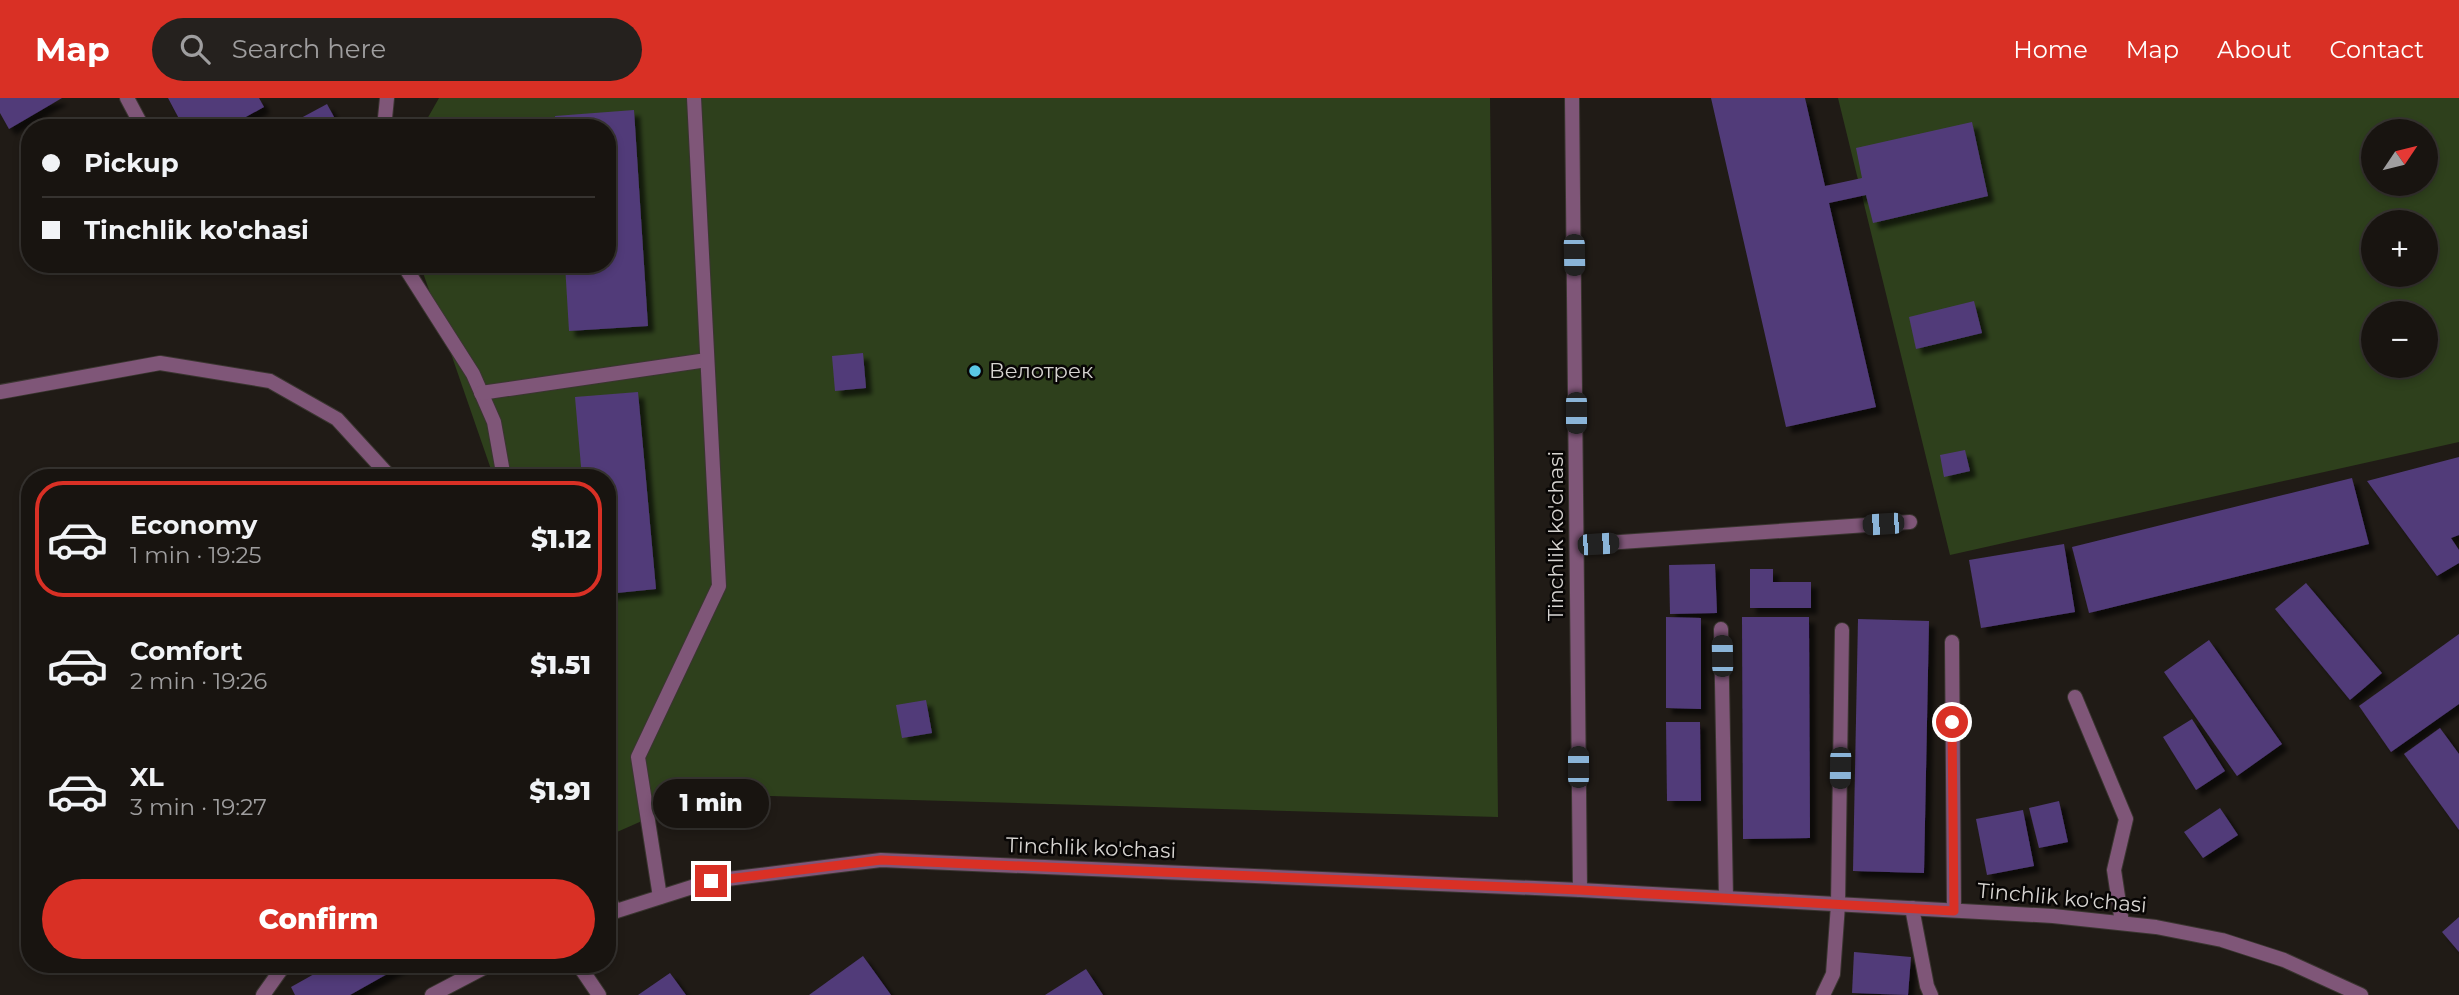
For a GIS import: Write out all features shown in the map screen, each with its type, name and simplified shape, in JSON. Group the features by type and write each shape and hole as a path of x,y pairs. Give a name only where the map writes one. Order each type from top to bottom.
{"street":[{"path":"127,98 138,119"},
{"path":"385,119 387,98"},
{"path":"660,897 638,757 719,586 694,98"},
{"name":"Tinchlik ko'chasi","path":"1572,98 1580,890"},
{"path":"409,273 473,374 494,422 503,469"},
{"path":"481,393 708,360"},
{"path":"0,392 160,363 270,381 337,419 383,469"},
{"path":"1577,545 1910,522"},
{"path":"1721,629 1726,898"},
{"path":"1823,995 1833,974 1838,905 1842,630"},
{"path":"1952,642 1954,911"},
{"path":"2075,698 2126,819 2114,870 2122,923"},
{"name":"Tinchlik ko'chasi","path":"616,911 711,881 881,860 1580,890 1912,908 2122,923 2190,932 2315,971 2361,995"},
{"path":"1912,908 1931,995"},
{"path":"263,995 279,973"},
{"path":"432,995 474,973"},
{"path":"584,973 599,995"}],"green space":[{"name":"Велотрек","path":"439,98 1490,98 1498,817 703,794 617,832 616,469 491,469 423,273 616,273 616,119 427,119"},
{"path":"1838,98 2459,98 2459,442 1950,555"}],"building":[{"path":"0,98 62,98 26,119 21,119 21,122 9,129 0,113"},
{"path":"168,98 259,98 264,107 242,119 179,119"},
{"path":"1711,98 1805,98 1825,186 1862,178 1856,148 1972,122 1988,196 1873,223 1866,195 1829,203 1876,407 1786,427"},
{"path":"327,104 335,119 302,119"},
{"path":"634,110 648,326 569,331 566,273 616,273 616,119 555,119 555,116"},
{"path":"1974,301 1982,333 1916,349 1909,317"},
{"path":"863,353 866,388 835,391 832,356"},
{"path":"638,392 656,589 616,593 616,469 581,469 575,397"},
{"path":"1965,450 1970,471 1944,477 1940,455"},
{"path":"2459,457 2459,535 2451,538 2459,550 2459,563 2437,576 2367,481"},
{"path":"2352,478 2369,544 2089,613 2072,547"},
{"path":"2064,544 2075,612 1981,628 1969,560"},
{"path":"1715,564 1717,613 1670,614 1669,565"},
{"path":"1750,569 1773,569 1773,582 1811,582 1811,608 1750,608"},
{"path":"2306,583 2382,673 2350,700 2275,609"},
{"path":"1666,617 1701,618 1701,709 1666,708"},
{"path":"1742,617 1809,617 1810,838 1743,839"},
{"path":"1858,619 1929,621 1924,873 1853,871"},
{"path":"2459,634 2459,704 2391,752 2359,706"},
{"path":"2209,640 2282,744 2237,776 2164,672"},
{"path":"926,700 932,733 902,738 896,705"},
{"path":"2192,719 2225,771 2196,790 2163,737"},
{"path":"1666,722 1700,722 1701,801 1667,801"},
{"path":"2440,728 2459,754 2459,830 2404,754"},
{"path":"2059,801 2068,842 2039,848 2029,808"},
{"path":"2220,808 2238,835 2203,858 2184,832"},
{"path":"2023,810 2034,866 1987,875 1976,819"},
{"path":"2459,917 2459,952 2442,932"},
{"path":"1854,952 1911,957 1908,995 1852,993"},
{"path":"863,956 891,995 809,995"},
{"path":"1086,969 1103,995 1045,995"},
{"path":"316,973 389,973 350,995 295,995 291,987"},
{"path":"670,973 686,995 638,995"}],"place":[{"name":"Велотрек","path":"975,371"}],"route":[{"path":"711,881 881,860 1580,890 1954,911 1952,722"}]}
